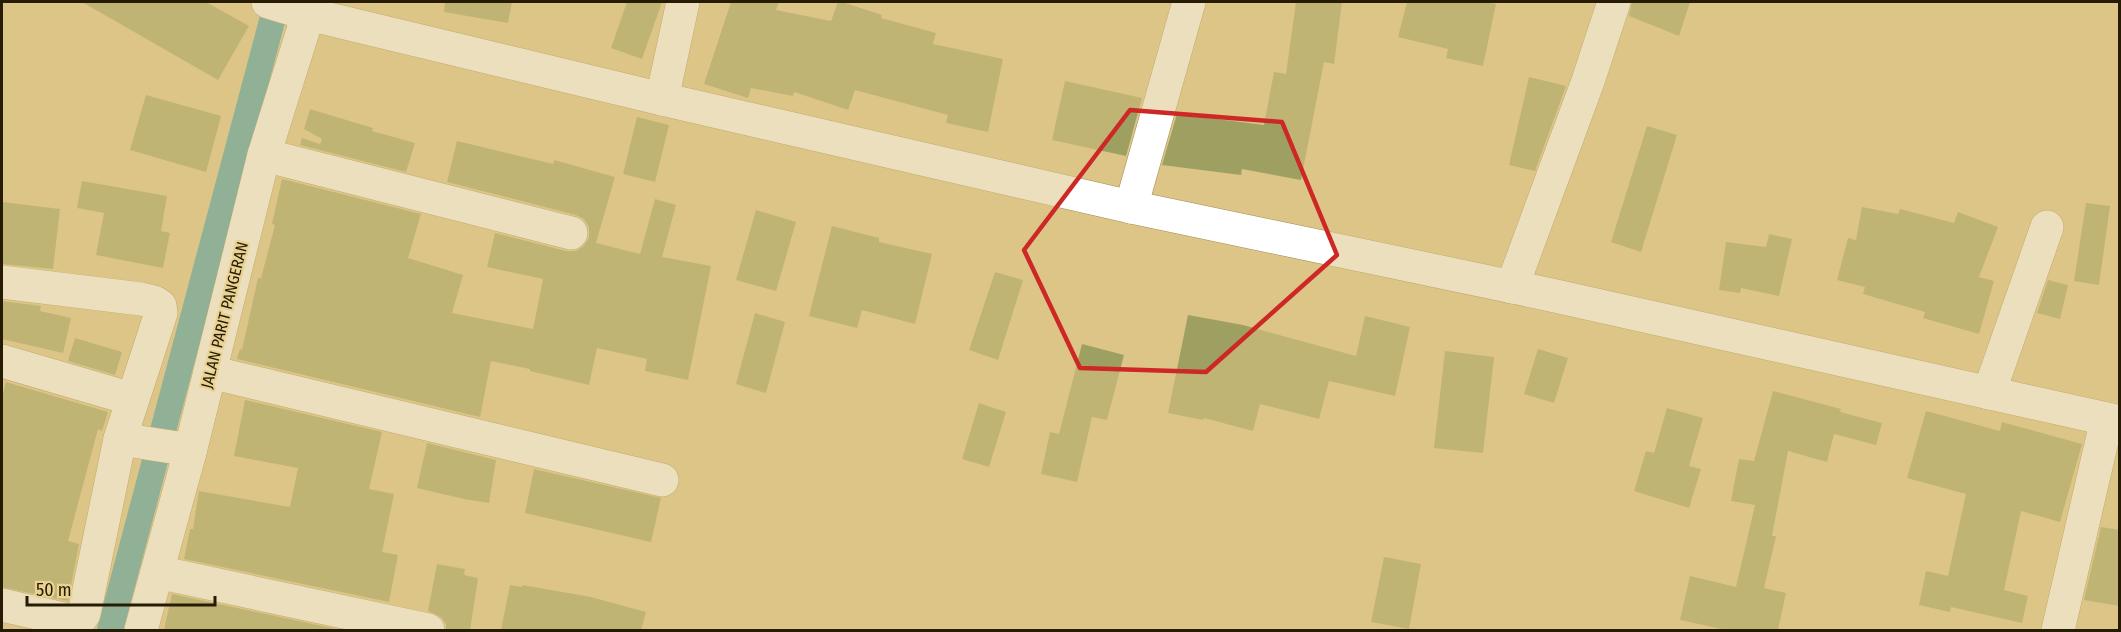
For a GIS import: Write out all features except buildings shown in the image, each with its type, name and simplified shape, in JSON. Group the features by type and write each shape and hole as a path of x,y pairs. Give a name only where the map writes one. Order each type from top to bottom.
{"street":[{"path":"662,99 683,2"},
{"path":"1131,207 1190,2"},
{"path":"1512,287 1588,81 1614,2"},
{"path":"295,7 662,99 1131,207 1512,287 2113,420 2058,630"},
{"name":"JALAN PARIT PANGERAN","path":"141,630 157,572 184,450 210,372 264,155 295,7"},
{"path":"264,155 571,233"},
{"path":"1989,393 2047,227"},
{"path":"2,282 141,299 160,306 161,313 132,399 128,439 84,614 80,619 73,621 2,605"},
{"path":"2,361 132,399"},
{"path":"210,372 662,480"},
{"path":"128,439 184,450"},
{"path":"157,572 428,630"}],"highlighted area":[{"path":"1130,110 1282,122 1337,255 1206,372 1080,368 1024,250"}],"waterway":[{"path":"110,630 277,2"}]}
